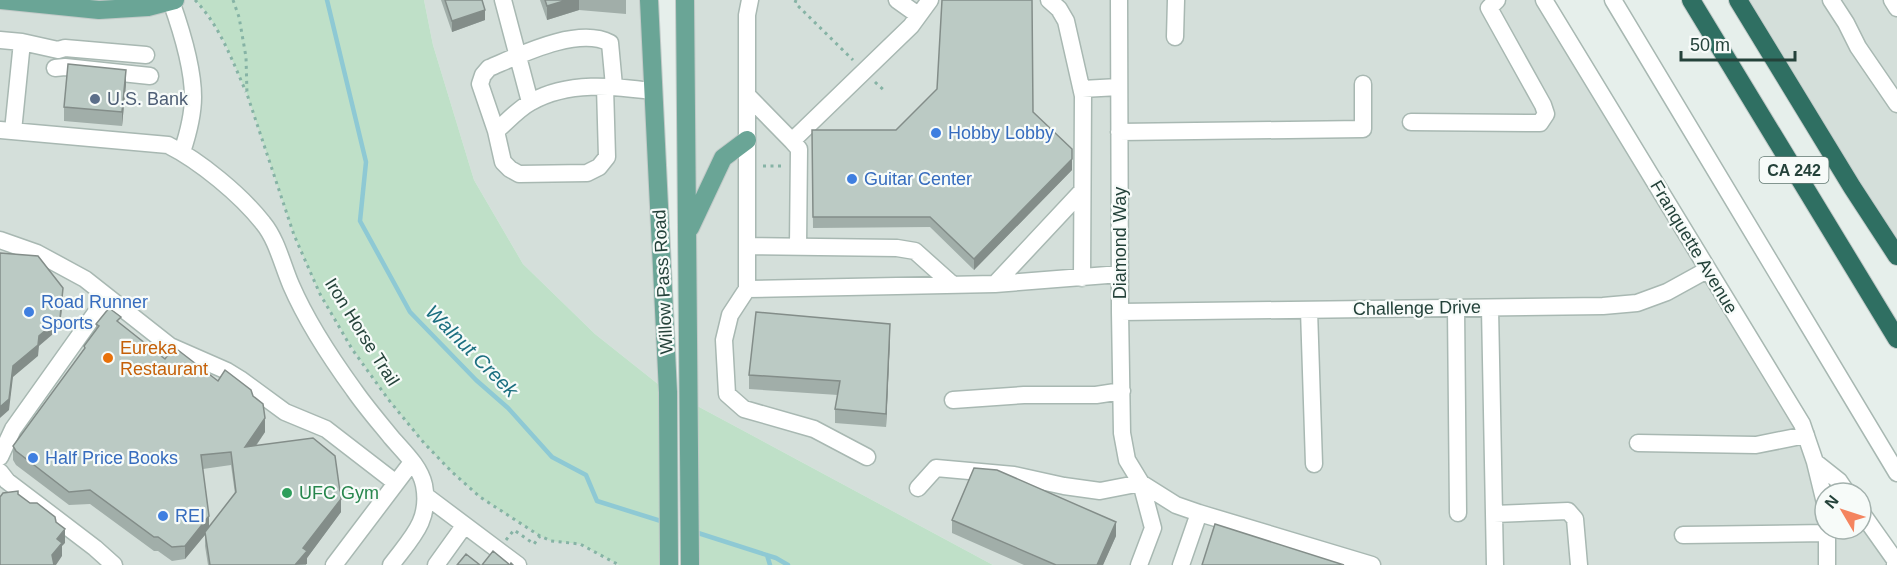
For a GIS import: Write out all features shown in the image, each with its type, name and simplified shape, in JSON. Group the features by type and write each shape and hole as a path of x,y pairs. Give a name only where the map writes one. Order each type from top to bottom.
{"highway":[{"name":"CA 242","path":"1691,0 1897,339"},
{"name":"CA 242","path":"1738,0 1852,187 1897,256"}],"main road":[{"path":"0,0 99,10 148,7 173,1"},
{"name":"Willow Pass Road","path":"649,0 668,392 669,565"},
{"name":"Willow Pass Road","path":"685,0 690,565"},
{"path":"687,31 695,0"},
{"path":"688,232 723,158 747,140"}],"street":[{"path":"503,0 530,102"},
{"path":"750,0 747,15 747,289 730,315 724,340 727,394 744,409 814,429 867,457"},
{"path":"792,141 911,26 926,4 897,0"},
{"path":"1049,0 1059,9 1066,21 1083,96 1082,278"},
{"name":"Diamond Way","path":"1119,0 1122,433 1127,460 1140,483 1153,528 1139,565"},
{"path":"1175,37 1176,0"},
{"name":"Franquette Avenue","path":"1544,0 1802,424 1820,481"},
{"path":"1613,0 1897,472"},
{"path":"1831,0 1858,47 1897,104"},
{"path":"1892,0 1897,8"},
{"path":"173,1 181,28 193,96 190,127 182,152"},
{"path":"1411,122 1540,123 1546,114 1489,2"},
{"path":"600,38 610,43 607,157 599,167 587,173 519,174 503,162 496,131 480,84 489,68 517,56 561,41 600,38"},
{"path":"0,40 22,42 56,59 65,48 148,66"},
{"path":"22,42 7,130 168,145 182,152 240,197 264,225 301,306 324,346 354,390 412,462 424,482 426,509 422,522 395,564"},
{"path":"1119,132 1363,129 1363,84"},
{"path":"496,131 530,102 564,88 609,87 653,91"},
{"path":"1082,89 1119,87"},
{"path":"747,95 799,149 798,246"},
{"path":"995,284 1083,191"},
{"path":"0,240 37,253 85,279 170,346 227,371 285,412 326,429 396,483"},
{"path":"748,246 897,248 915,251 953,285"},
{"name":"Challenge Drive","path":"1120,312 1603,306 1636,303 1667,292 1707,270"},
{"path":"747,289 995,284 1120,274"},
{"path":"0,457 13,429 107,297"},
{"path":"1456,308 1458,513"},
{"path":"1490,308 1495,565"},
{"path":"1309,310 1314,464"},
{"path":"953,400 1024,395 1096,395 1122,391"},
{"path":"1638,443 1756,445 1806,435"},
{"path":"334,565 412,462"},
{"path":"1815,462 1838,481"},
{"path":"918,488 936,468 1014,476 1100,491 1140,483 1176,506 1372,565"},
{"path":"0,472 7,481 114,565"},
{"path":"426,496 518,565"},
{"path":"1494,514 1568,511 1575,519 1579,565"},
{"path":"1181,565 1199,513"},
{"path":"436,565 464,526"},
{"path":"1873,529 1895,560 1895,565"},
{"path":"1683,535 1813,531"},
{"path":"1827,541 1827,565"}],"path":[{"path":"195,0 208,14 224,41 247,94"},
{"name":"Iron Horse Trail","path":"233,0 239,17 246,57 247,94 294,235 320,294 352,349 388,399 431,450 480,497 540,536 551,541 580,544 619,565"},
{"path":"796,0 795,3 886,92"}],"shaded area":[{"path":"0,0 99,10 175,0 195,0 208,14 224,41 247,94 294,235 320,294 353,349 580,544 619,565 0,565"},
{"path":"424,0 649,0 668,392 595,334 523,264 474,180 433,45"},
{"path":"695,0 1544,0 1815,461 1835,481 1813,481 1813,541 1873,541 1873,530 1897,565 993,565 688,401 687,31"},
{"path":"1740,0 1897,0 1897,255"}],"green space":[{"path":"195,0 424,0 433,45 474,180 523,264 595,334 668,392 669,565 619,565 580,544 551,541 540,536 480,497 424,443 388,399 353,349 320,294 294,235 247,94 224,41 208,14"},
{"path":"688,401 993,565 690,565"}],"building":[{"path":"445,0 482,0 485,10 452,21"},
{"path":"545,0 567,0 547,6"},
{"path":"942,0 1032,0 1033,112 1072,149 1072,159 974,259 930,217 813,217 812,130 896,130 937,89"},
{"name":"U.S. Bank","path":"68,64 126,70 122,112 64,107"},
{"path":"0,253 38,256 63,288 60,318 39,336 38,345 13,366 9,399 0,407"},
{"path":"109,308 121,317 117,321 165,359 174,347 218,381 225,370 251,390 253,396 263,404 265,418 245,447 313,438 335,456 341,499 303,548 307,551 295,565 210,565 205,532 236,492 231,452 201,455 209,516 185,546 172,547 158,537 154,537 90,490 69,492 16,451 13,446 85,348 84,346 99,326 96,324"},
{"path":"756,312 890,324 886,414 835,409 840,381 749,375"},
{"path":"974,468 997,470 1116,522 1097,565 1056,565 952,520"},
{"path":"18,491 18,494 30,503 37,503 55,517 56,522 65,529 57,539 62,543 52,555 54,565 0,565 0,497 3,493"},
{"path":"1215,524 1344,565 1202,565"},
{"path":"493,551 510,565 482,565"},
{"path":"466,554 480,565 457,565"}],"waterway":[{"name":"Walnut Creek","path":"327,0 366,162 360,221 410,312 476,380 508,408 552,457 586,475 597,501 664,522"},
{"name":"Walnut Creek","path":"695,532 776,558 788,565"},
{"path":"767,555 770,565"}],"place":[{"name":"U.S. Bank","path":"95,99"},
{"name":"Hobby Lobby","path":"936,133"},
{"name":"Guitar Center","path":"852,179"},
{"name":"Road Runner Sports","path":"29,312"},
{"name":"Eureka Restaurant","path":"108,358"},
{"name":"Half Price Books","path":"33,458"},
{"name":"UFC Gym","path":"287,493"},
{"name":"REI","path":"163,516"}]}
